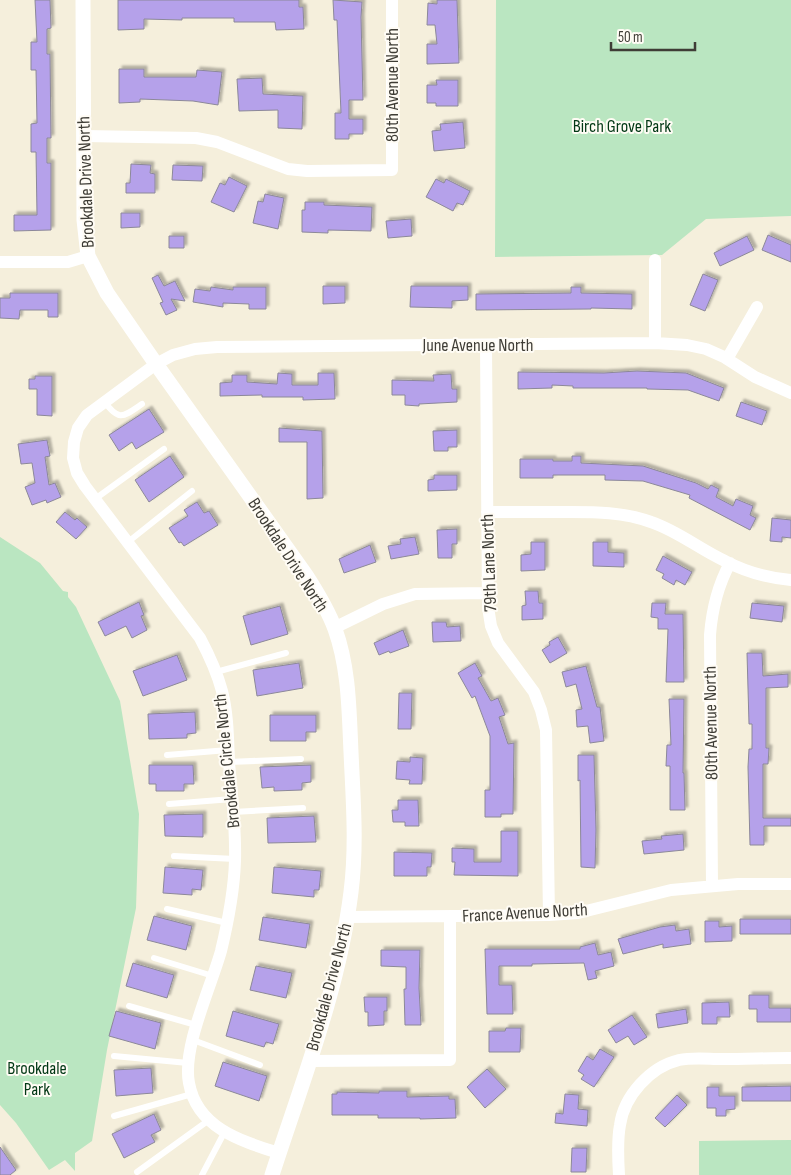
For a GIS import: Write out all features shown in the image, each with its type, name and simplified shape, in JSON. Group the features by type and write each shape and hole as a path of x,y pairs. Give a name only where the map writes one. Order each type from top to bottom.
{"street":[{"name":"Brookdale Drive North","path":"84,0 84,220 88,256 107,293 322,600 334,628 342,655 347,684 354,816 354,853 347,917 339,964 272,1175"},
{"name":"80th Avenue North","path":"84,136 196,138 217,142 288,169 307,171 392,170 392,0"},
{"path":"0,262 68,262 88,256"},
{"path":"655,260 656,343"},
{"path":"727,359 758,307"},
{"name":"June Avenue North","path":"156,364 180,353 195,349 217,347 656,343 687,345 706,349 727,359 755,377 791,394"},
{"name":"79th Lane North","path":"486,345 487,593 491,626 498,643 534,692 546,730 549,916"},
{"name":"Brookdale Circle North","path":"156,364 86,415 78,428 74,442 73,458 77,473 95,499 200,638 216,672 222,692 229,756 235,859 232,895 213,976 193,1040 188,1063 189,1083 192,1094 204,1115 224,1133 279,1154"},
{"path":"487,512 594,512 622,514 650,521 677,532 730,563 760,575 791,580"},
{"name":"80th Avenue North","path":"712,886 710,635 715,597 721,579 730,563"},
{"path":"334,628 383,604 415,594 487,593"},
{"name":"France Avenue North","path":"347,917 549,916 578,913 671,890 712,886 791,884"},
{"path":"309,1061 450,1060 450,916"},
{"path":"618,1175 620,1123 633,1092 644,1080 661,1068 678,1060 698,1058 791,1058"}],"lane":[{"path":"104,401 113,414 118,416 125,416 142,404"},
{"path":"95,499 164,448"},
{"path":"128,542 192,491"},
{"path":"216,672 286,654"},
{"path":"167,755 301,759"},
{"path":"169,804 303,808"},
{"path":"174,856 235,859"},
{"path":"167,909 227,922"},
{"path":"154,958 213,976"},
{"path":"129,1006 198,1026"},
{"path":"193,1040 260,1064"},
{"path":"114,1056 188,1063"},
{"path":"114,1116 192,1094"},
{"path":"137,1172 209,1120"},
{"path":"202,1175 224,1133"}],"green space":[{"name":"Birch Grove Park","path":"496,0 791,0 791,216 706,219 662,255 495,257"},
{"name":"Brookdale Park","path":"0,537 40,563 63,591 68,592 68,597 76,607 120,701 139,814 136,908 107,1050 92,1141 75,1153 75,1171 65,1160 49,1170 16,1123 0,1105"},
{"path":"791,1140 791,1175 699,1175 699,1141"}],"building":[{"path":"35,0 50,0 51,28 47,29 47,54 50,54 51,138 47,138 47,163 51,163 51,230 14,231 14,215 37,215 36,152 31,152 31,124 37,123 36,70 31,70 31,42 37,42"},
{"path":"118,0 299,0 299,7 303,7 304,29 276,30 275,22 234,22 234,18 182,18 182,20 144,19 144,29 118,30"},
{"path":"333,0 362,2 363,100 349,100 349,119 363,119 363,134 349,134 349,139 335,139 335,113 341,113 337,20 334,20"},
{"path":"437,0 457,0 459,63 427,64 427,44 437,44 435,25 427,25 428,3 437,4"},
{"path":"119,69 144,69 144,77 196,77 197,70 222,72 218,105 193,101 140,99 140,102 119,103"},
{"path":"262,78 263,94 303,96 302,129 278,128 278,110 239,111 237,79"},
{"path":"436,80 458,80 458,106 436,106 436,103 427,103 427,85 437,85"},
{"path":"463,122 465,148 434,151 432,131 441,130 440,124"},
{"path":"131,164 151,165 150,173 155,174 155,193 126,193 126,183 130,183"},
{"path":"173,165 203,166 202,181 172,180"},
{"path":"229,177 247,186 234,212 211,202 220,183 225,185"},
{"path":"436,179 444,183 446,179 470,191 463,205 457,203 453,211 426,197"},
{"path":"265,194 284,198 278,229 253,223 258,201 263,202"},
{"path":"305,202 324,202 324,205 372,207 371,231 328,230 328,233 302,232 302,210 305,210"},
{"path":"121,213 140,213 140,227 121,228"},
{"path":"411,219 412,236 388,238 386,221"},
{"path":"768,235 791,245 791,262 762,250"},
{"path":"169,236 184,236 184,248 169,248"},
{"path":"747,236 754,250 720,266 714,253"},
{"path":"703,274 718,280 705,311 690,305"},
{"path":"158,275 164,286 175,281 185,301 171,299 177,310 166,315 160,303 163,302 152,278"},
{"path":"323,286 345,286 345,303 323,304"},
{"path":"411,286 468,286 468,300 452,301 452,308 410,307"},
{"path":"211,287 233,290 233,287 266,287 266,309 249,309 249,304 223,303 223,307 193,302 195,289 210,291"},
{"path":"571,287 581,287 581,293 632,294 632,309 476,310 476,294 571,293"},
{"path":"10,293 58,293 58,317 48,317 48,310 20,310 19,319 0,318 0,298 10,298"},
{"path":"637,371 686,373 724,388 719,401 688,390 573,388 573,386 552,385 552,388 518,389 518,372 604,373"},
{"path":"278,373 292,374 292,385 318,385 318,373 334,373 335,399 303,400 303,397 262,397 262,395 220,396 220,383 232,382 232,375 247,375 247,382 277,384"},
{"path":"451,374 452,389 457,389 457,402 419,404 419,406 405,405 405,395 392,395 392,380 434,381 433,375"},
{"path":"35,376 52,376 52,416 37,415 37,389 29,389 29,379 35,379"},
{"path":"741,402 767,411 762,425 736,416"},
{"path":"149,409 164,432 136,449 132,442 119,451 109,435"},
{"path":"279,428 322,431 323,498 307,499 307,442 279,442"},
{"path":"457,430 457,447 448,447 448,451 434,451 433,431"},
{"path":"47,440 50,456 45,457 49,485 55,483 61,497 47,503 46,500 32,505 25,487 35,483 32,463 21,464 18,444"},
{"path":"170,456 184,477 149,502 135,480"},
{"path":"572,456 581,456 581,463 643,466 696,483 708,489 711,485 719,489 716,497 733,506 736,499 753,506 750,515 756,518 750,530 689,498 690,495 643,481 605,480 605,475 553,475 553,478 520,478 520,459 572,461"},
{"path":"434,475 457,475 457,490 428,491 428,480 434,479"},
{"path":"197,502 204,513 209,511 218,525 184,546 181,542 179,543 169,528 188,516 184,510"},
{"path":"65,512 75,520 77,518 87,527 76,539 56,522"},
{"path":"772,518 791,520 791,538 782,537 782,542 770,541"},
{"path":"457,529 457,544 452,544 452,558 438,558 437,530"},
{"path":"415,537 419,554 391,559 388,546 401,544 400,539"},
{"path":"531,542 545,542 545,570 521,571 521,555 531,554"},
{"path":"593,542 608,542 608,552 624,553 624,567 593,566"},
{"path":"370,545 376,562 344,573 339,559"},
{"path":"663,556 692,572 685,585 676,580 674,585 662,578 664,574 656,570"},
{"path":"525,591 538,591 539,603 543,603 543,619 522,620 522,606 526,605"},
{"path":"139,602 144,615 141,616 147,630 132,638 126,626 105,636 98,622"},
{"path":"652,603 666,603 665,614 683,614 684,682 666,682 668,629 658,629 658,618 651,617"},
{"path":"752,603 784,606 782,622 750,618"},
{"path":"280,606 288,634 251,645 243,616"},
{"path":"432,622 446,622 447,627 460,626 461,641 433,642"},
{"path":"403,630 409,646 379,655 374,643"},
{"path":"558,637 567,653 550,663 542,650 550,645 549,642"},
{"path":"747,653 762,653 763,676 788,674 788,687 766,688 766,748 769,748 768,764 763,764 763,818 791,818 791,826 764,826 764,845 750,845 748,767 749,749 752,749 752,724 749,724"},
{"path":"177,655 187,680 143,696 133,671"},
{"path":"299,663 303,688 257,696 253,670"},
{"path":"475,663 482,676 478,678 491,701 498,698 505,715 499,717 508,744 514,743 513,814 501,814 501,817 485,817 485,790 490,790 490,736 475,696 472,698 458,673"},
{"path":"586,666 597,707 600,707 604,741 590,743 588,726 577,727 576,710 582,709 576,684 566,687 562,672"},
{"path":"399,693 412,693 411,729 398,729"},
{"path":"669,699 684,699 683,773 685,810 670,810 670,766 666,766 667,745 671,745"},
{"path":"195,712 196,733 187,734 187,738 149,739 148,714"},
{"path":"270,715 316,715 316,732 306,732 306,741 270,741"},
{"path":"578,755 594,755 595,868 581,867"},
{"path":"410,757 423,758 422,784 409,784 410,780 396,779 397,761 410,762"},
{"path":"149,765 193,765 194,784 184,784 184,791 156,791 156,784 149,784"},
{"path":"311,765 311,782 302,783 302,790 274,791 274,787 262,788 260,767"},
{"path":"398,800 418,800 419,826 405,826 405,822 393,822 392,810 398,810"},
{"path":"203,814 203,837 165,836 164,815"},
{"path":"314,816 316,842 268,843 267,818"},
{"path":"501,831 518,831 518,876 454,875 455,862 452,862 452,848 474,849 474,862 501,862"},
{"path":"683,834 684,850 644,854 642,841 662,839 661,836"},
{"path":"394,852 432,853 431,867 427,867 427,876 394,876"},
{"path":"165,867 203,870 201,890 192,889 192,895 163,893"},
{"path":"274,867 321,871 319,890 314,890 314,897 272,893"},
{"path":"154,916 192,926 186,950 147,940"},
{"path":"263,917 310,924 306,948 259,940"},
{"path":"740,919 791,919 791,934 740,934"},
{"path":"705,921 719,921 719,927 732,926 732,941 705,942"},
{"path":"675,925 676,931 689,929 691,944 663,948 663,944 623,954 618,939 660,927"},
{"path":"595,943 598,955 611,952 614,966 595,971 597,978 588,980 584,963 499,966 499,985 512,985 513,1014 487,1014 485,949 580,949 580,947"},
{"path":"381,950 420,950 419,988 421,1025 405,1025 404,989 406,989 406,967 381,966"},
{"path":"133,963 174,975 167,998 126,986"},
{"path":"256,966 292,973 286,998 250,990"},
{"path":"749,995 769,995 769,1008 791,1008 791,1022 757,1022 757,1009 749,1009"},
{"path":"364,997 387,997 384,1025 368,1026 368,1012 365,1012"},
{"path":"729,1002 730,1017 717,1017 717,1024 702,1024 702,1003"},
{"path":"686,1009 688,1023 658,1028 656,1014"},
{"path":"116,1011 161,1023 155,1049 109,1036"},
{"path":"233,1011 279,1024 273,1044 266,1042 264,1047 226,1036"},
{"path":"632,1015 647,1037 634,1045 628,1036 616,1043 608,1030"},
{"path":"506,1028 521,1028 520,1052 489,1052 489,1031 505,1031"},
{"path":"600,1049 614,1057 594,1087 581,1079 584,1075 578,1071 587,1056 593,1060"},
{"path":"223,1062 267,1076 259,1101 215,1086"},
{"path":"151,1068 153,1093 116,1096 114,1070"},
{"path":"487,1069 506,1089 485,1108 467,1087"},
{"path":"791,1086 791,1101 742,1101 742,1087"},
{"path":"707,1087 719,1087 719,1096 735,1096 735,1109 726,1110 726,1116 716,1116 716,1108 707,1108"},
{"path":"379,1091 407,1091 407,1097 449,1096 449,1099 455,1099 456,1118 378,1118 378,1115 332,1115 332,1094 337,1094 337,1092 379,1093"},
{"path":"565,1094 579,1095 578,1109 588,1110 587,1126 555,1123 556,1113 563,1114"},
{"path":"677,1095 687,1105 665,1127 655,1118"},
{"path":"154,1114 161,1130 151,1135 155,1142 124,1158 112,1134"},
{"path":"0,1147 16,1170 10,1175 0,1175"},
{"path":"572,1148 587,1148 586,1172 571,1172"}]}
